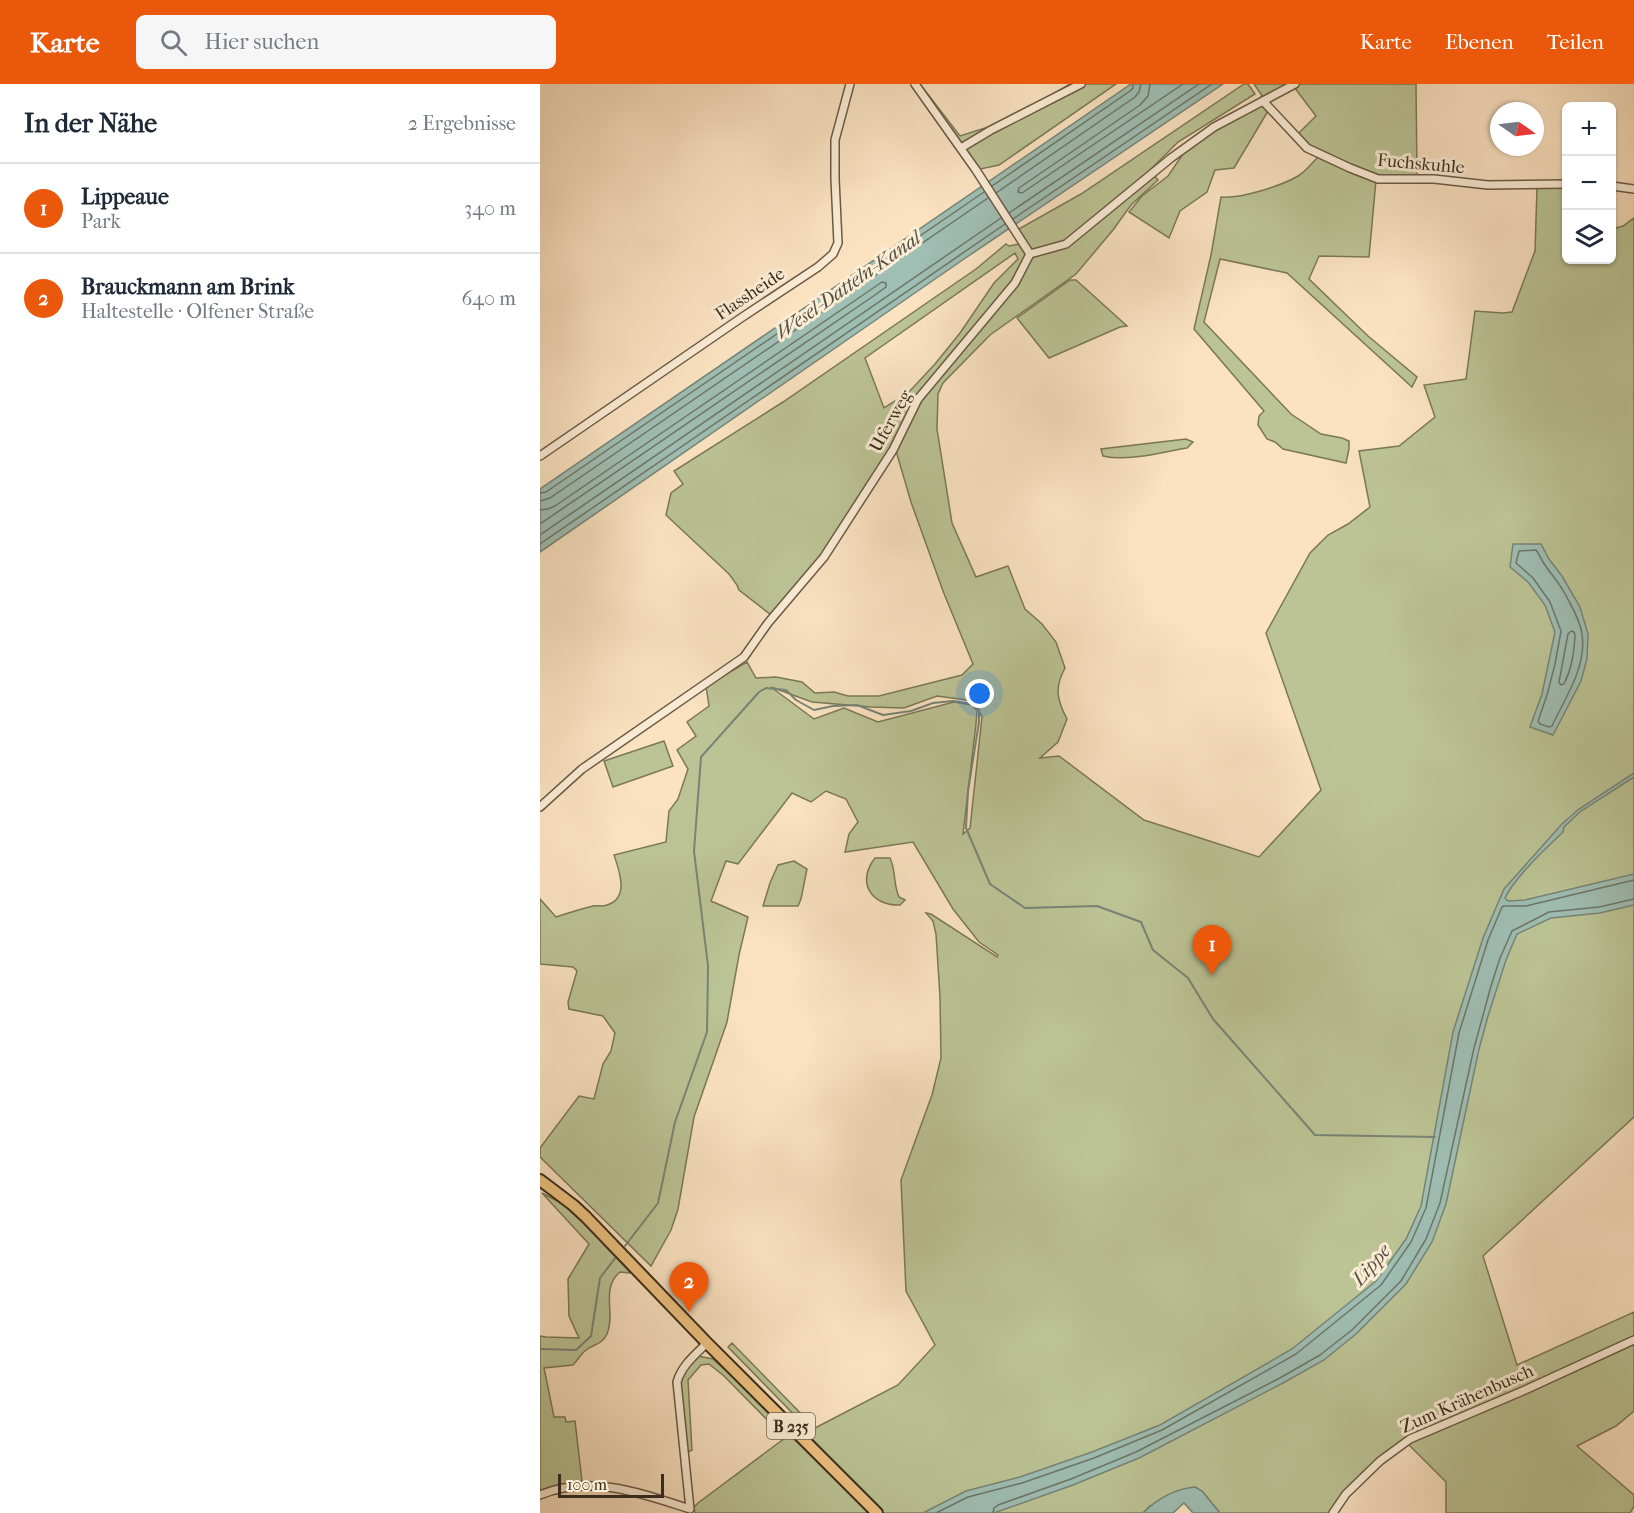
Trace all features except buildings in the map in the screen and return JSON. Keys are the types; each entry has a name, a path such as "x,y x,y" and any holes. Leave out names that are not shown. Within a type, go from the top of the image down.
{"main road":[{"name":"B 235","path":"540,1180 586,1217 875,1511"}],"street":[{"name":"Flassheide","path":"540,456 818,267 832,254 838,243 835,140 850,84"},
{"path":"915,84 979,174 1030,254 1066,244 1171,158 1214,127 1295,84"},
{"path":"961,148 1081,84"},
{"name":"Fuchskuhle","path":"1263,101 1307,148 1378,179 1434,179 1488,185 1562,184"},
{"path":"1616,187 1634,189"},
{"name":"Uferweg","path":"540,807 582,769 744,657 768,623 834,543 893,450 918,399 1015,283 1030,254"},
{"name":"Zum Krähenbusch","path":"1333,1513 1346,1494 1380,1461 1410,1439 1634,1340"},
{"path":"540,1495 559,1488 586,1485 618,1488 690,1511 677,1382 686,1364 707,1342"}],"green space":[{"path":"916,84 920,84 960,136 1004,122 1070,84 1116,84 999,165 976,170"},
{"path":"1244,84 1248,84 1255,94 1178,142 1150,170 1158,180 1131,205 1076,274 990,335 943,383 938,394 937,429 952,523 976,577 1008,566 1025,609 1042,624 1056,642 1065,668 1059,682 1058,694 1067,719 1058,742 1040,758 1059,756 1144,820 1259,857 1321,790 1266,633 1310,553 1328,535 1348,524 1370,507 1359,451 1399,446 1435,417 1424,385 1466,379 1475,311 1512,312 1535,251 1537,188 1562,188 1562,264 1616,264 1616,228 1634,218 1634,1117 1483,1256 1517,1365 1634,1312 1634,1411 1616,1426 1577,1446 1634,1495 1634,1506 1630,1513 1446,1513 1446,1482 1405,1441 1336,1501 1331,1513 1220,1513 1202,1491 1150,1506 1143,1513 695,1513 694,1507 698,1503 785,1438 724,1376 709,1364 701,1365 688,1380 692,1450 686,1453 680,1384 687,1368 698,1356 713,1359 791,1435 808,1429 728,1347 732,1343 815,1428 898,1385 935,1345 906,1291 901,1180 932,1095 941,1058 936,934 933,921 926,913 997,957 998,955 979,942 953,909 913,842 845,852 849,834 858,822 846,799 826,791 811,802 792,793 738,864 726,861 711,901 748,917 727,1022 694,1117 678,1209 671,1230 651,1266 540,1157 540,1148 579,1096 594,1099 603,1064 611,1051 615,1033 603,1016 569,1009 568,1002 577,971 573,967 540,964 540,899 556,917 593,906 607,905 614,901 621,890 614,855 666,842 669,811 678,799 688,769 677,750 696,736 687,722 709,706 706,686 747,662 756,678 776,677 802,682 815,693 834,692 848,696 879,696 962,675 973,664 943,591 911,502 894,444 822,557 771,615 739,590 729,574 666,515 671,493 683,484 674,471 783,402 976,269 1006,244 1009,246 1019,244 1026,254 1022,264 1034,257 1017,230 1081,194","holes":["1015,253 1018,259 994,283 960,333 935,364 908,393 884,408 865,358","771,687 812,702 904,708 937,696 974,701 982,717 970,828 963,834 977,711 972,705 954,702 878,722 844,708 814,719"]},
{"path":"1254,84 1289,84 1263,97"},
{"path":"1300,84 1416,84 1417,177 1378,177 1309,146 1297,135 1316,116 1294,87"},
{"path":"1262,105 1268,111 1234,168 1215,170 1207,192 1180,211 1169,238 1129,212 1142,196 1168,176 1185,151 1215,128"},
{"path":"1318,157 1376,180 1369,257 1319,256 1309,279 1368,336 1417,377 1412,387 1287,273 1220,259 1204,322 1291,414 1321,434 1349,441 1346,463 1283,449 1267,439 1258,425 1259,416 1264,411 1194,329 1211,255 1221,197 1249,194 1291,180 1306,170"},
{"path":"1070,280 1076,280 1127,326 1049,358 1017,318"},
{"path":"1186,439 1193,442 1187,448 1134,457 1103,456 1101,449"},
{"path":"664,741 673,766 613,787 604,761"},
{"path":"875,858 890,858 897,892 899,897 905,900 900,905 881,901 870,891 867,876 869,867"},
{"path":"794,861 807,869 798,906 763,906 778,865"},
{"path":"542,1193 567,1206 631,1273 620,1272 611,1286 609,1326 602,1341 588,1348 573,1365 544,1368 554,1417 565,1417 566,1422 575,1421 582,1481 557,1485 540,1491 540,1336 579,1338 569,1316 568,1279 589,1244"}],"water":[{"name":"Wesel-Datteln-Kanal","path":"1131,84 1223,84 964,259 540,552 540,489"},
{"path":"1513,544 1541,544 1580,607 1588,634 1587,659 1581,681 1553,735 1530,727 1542,694 1555,632 1545,605 1528,582 1510,567"},
{"path":"1634,773 1634,777 1581,811 1564,827 1563,832 1523,872 1505,898 1508,901 1525,900 1634,874 1634,905 1600,913 1551,918 1517,934 1506,960 1479,1049 1446,1204 1432,1242 1406,1284 1356,1334 1324,1360 1139,1458 1073,1485 994,1513 923,1513 966,1491 1020,1477 1160,1425 1292,1349 1376,1281 1406,1239 1421,1206 1453,1032 1483,938 1504,889 1561,825 1579,809"},
{"path":"1195,1487 1202,1491 1220,1513 1193,1513 1184,1503 1173,1513 1143,1513 1167,1495"}],"waterway":[{"path":"625,1246 658,1203 675,1122 707,1032 708,966 694,851 701,757 759,692 766,688 786,690 796,700 814,710 857,705 883,715 911,711 933,703 953,701 973,704 979,710 979,722 968,791 966,828 990,884 1025,908 1097,906 1141,922 1153,950 1188,978 1213,1019 1315,1135 1435,1137"},
{"path":"540,1349 576,1350 591,1336 600,1278 616,1257"}],"place":[{"name":"Lippeaue","path":"1212,975"},
{"name":"Brauckmann am Brink","path":"689,1312"}],"water label":[{"name":"Lippe","path":"1371,1265"}]}
